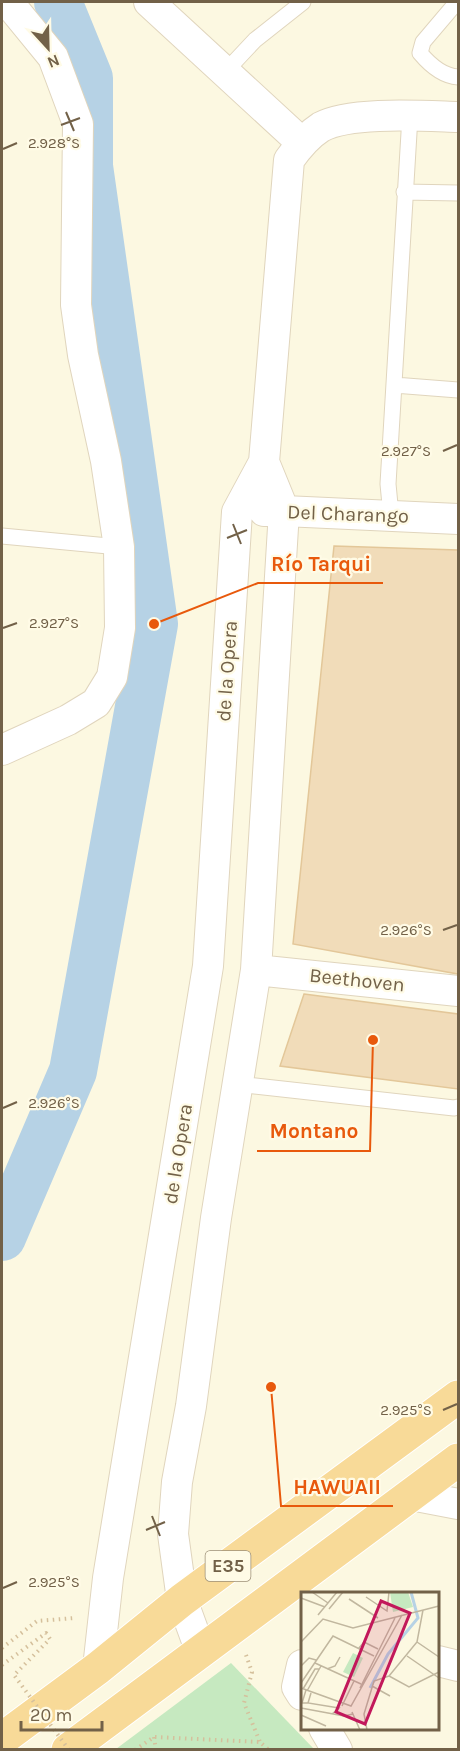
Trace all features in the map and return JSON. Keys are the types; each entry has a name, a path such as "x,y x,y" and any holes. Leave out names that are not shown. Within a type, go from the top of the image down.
{"highway":[{"name":"E35","path":"2,1740 98,1668 182,1600 459,1397"},
{"name":"E35","path":"69,1749 459,1460"}],"street":[{"path":"2,750 68,720 96,703 112,677 120,628 119,547 106,461 83,355 76,305 78,124 53,57 8,2"},
{"path":"149,2 301,142"},
{"path":"201,1652 182,1600 172,1534 177,1482 191,1406 216,1218 256,970 284,511 264,462 289,160 301,142 321,127 339,120 390,116 459,117"},
{"name":"de la Opera","path":"98,1668 108,1578 208,966 237,512 264,462"},
{"name":"Del Charango","path":"237,512 284,511 459,519"},
{"name":"Beethoven","path":"256,970 459,991"},
{"path":"411,1495 459,1504"},
{"path":"439,1661 459,1666"},
{"path":"301,1672 297,1687 301,1692"},
{"path":"325,1730 337,1749"}],"lane":[{"path":"225,72 255,40 303,2"},
{"path":"457,2 423,42 420,53 430,66 450,76 459,77"},
{"path":"391,515 388,484 410,116"},
{"path":"404,192 459,193"},
{"path":"394,385 459,390"},
{"path":"2,536 119,547"},
{"path":"237,1084 459,1107"}],"path":[{"path":"2,1648 37,1621 82,1617"},
{"path":"231,1627 244,1647 252,1672 244,1703 260,1742 269,1749"},
{"path":"2,1665 46,1633 50,1639 14,1675 69,1749"},
{"path":"135,1749 154,1737 260,1742"},
{"path":"154,1737 156,1749"}],"green space":[{"path":"231,1663 314,1749 116,1749"}],"building":[{"path":"334,546 458,550 458,974 293,944"},
{"path":"304,994 458,1014 458,1089 280,1066"}],"waterway":[{"path":"2,1237 73,1071 154,624 89,166 89,78 58,2"}],"place":[{"name":"Río Tarqui","path":"154,624"},
{"name":"Montano","path":"373,1040"},
{"name":"HAWUAII","path":"271,1387"}]}
